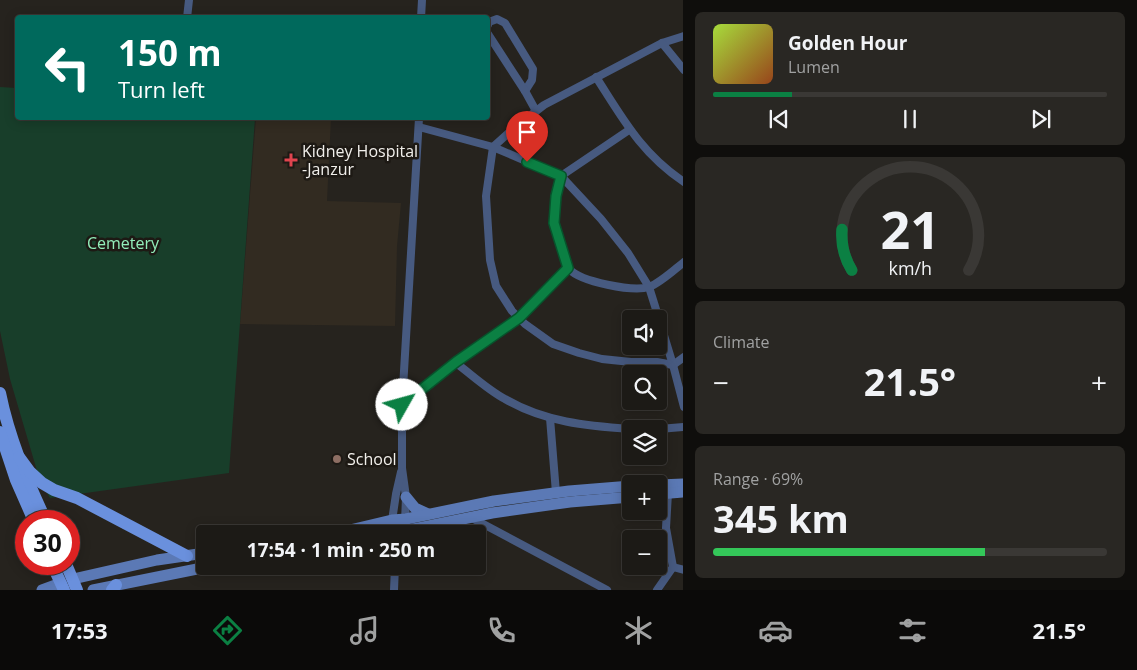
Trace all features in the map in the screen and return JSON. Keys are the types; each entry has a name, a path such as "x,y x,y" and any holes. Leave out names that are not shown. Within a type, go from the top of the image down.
{"main road":[{"path":"0,393 2,411 25,476 41,510"},
{"path":"0,432 16,480 29,510"},
{"path":"19,457 42,484 77,498 195,555"},
{"path":"60,575 69,586"}],"street":[{"path":"187,15 189,0"},
{"path":"422,0 422,15"},
{"path":"490,22 497,19 505,23 533,69 532,80 525,90"},
{"path":"683,36 662,43 536,111 493,148 486,196 490,260 496,286 519,318 553,344 602,359 658,362 673,365 683,357"},
{"path":"490,37 525,90 536,111"},
{"path":"662,43 683,70"},
{"path":"596,77 629,130 649,154 683,182"},
{"path":"406,525 406,497 402,468 402,405 419,120"},
{"path":"419,127 493,148 561,176 628,253 649,287 656,310"},
{"path":"629,130 561,176 556,196 554,223 568,268 580,277 617,287 649,287 671,273 683,262"},
{"path":"402,405 456,362 519,318 568,268"},
{"path":"667,345 683,407"},
{"path":"456,362 504,399 540,416 578,425 622,428"},
{"path":"550,418 556,493"},
{"path":"667,428 683,427"},
{"path":"391,525 402,468"},
{"path":"667,484 683,484"},
{"path":"371,525 494,501 622,487"},
{"path":"667,493 683,492"},
{"path":"406,497 415,508 428,514"},
{"path":"435,525 470,517 570,502 622,498"},
{"path":"470,517 607,590"},
{"path":"657,590 673,567 665,520"},
{"path":"42,590 69,586 157,560 195,555 196,569 93,590"},
{"path":"673,567 683,570"},
{"path":"394,590 395,575"}],"shaded area":[{"path":"256,120 331,120 327,201 401,203 397,246 395,326 240,324"}],"green space":[{"name":"Cemetery","path":"0,87 15,88 15,120 255,120 229,473 50,498 40,481 10,379 0,331"}],"place":[{"name":"Kidney Hospital -Janzur","path":"291,160"},
{"name":"School","path":"337,459"}],"route":[{"path":"402,405 456,362 519,318 568,268 554,223 556,196 561,176 527,162"}]}
